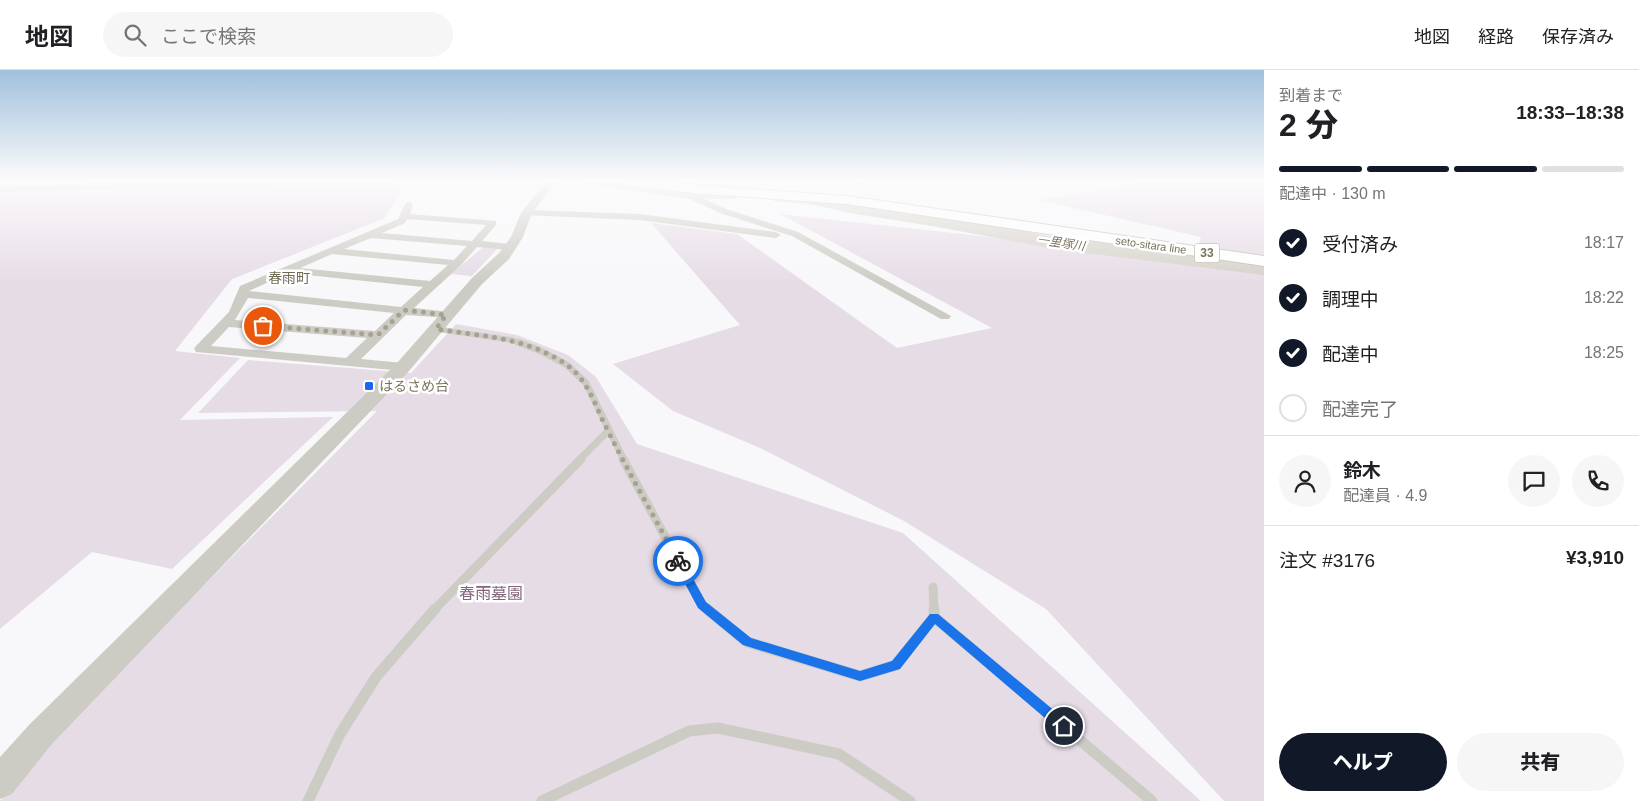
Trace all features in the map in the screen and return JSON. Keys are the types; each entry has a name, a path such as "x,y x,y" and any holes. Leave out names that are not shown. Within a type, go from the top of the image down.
{"main road":[{"name":"seto-sitara line","path":"943,214 1264,261"}],"street":[{"path":"0,782 40,736 403,367 477,281 504,256 511,247 526,214"},
{"path":"558,214 640,217 762,234 795,234"},
{"path":"734,214 795,234 945,316"},
{"path":"351,361 457,263 493,223 404,216 402,221 244,288 244,294 238,307 201,349 403,367"},
{"path":"369,235 511,247"},
{"path":"328,251 457,263"},
{"path":"284,270 433,285"},
{"path":"244,294 404,310 441,322"},
{"path":"225,322 378,335"}],"lane":[{"path":"441,322 512,340 541,351 567,365 586,384 608,431 702,605 747,642 860,676 896,665 934,617 933,587"},
{"path":"308,801 340,734 376,677 420,624 608,431"},
{"path":"934,617 1152,801"},
{"path":"542,801 689,731 718,728 840,754 909,800"}],"green space":[{"path":"0,214 387,214 385,218 232,279 175,351 240,358 180,420 333,417 172,569 92,552 0,629"},
{"path":"780,214 972,235 1192,264 1201,237 1101,214 1264,214 1264,801 1224,801 1046,609 904,521 760,448 673,411 613,364 740,325 651,223 737,234 897,348 992,328"},
{"path":"483,247 498,248 472,276 451,274"},
{"name":"春雨墓園","path":"456,324 517,335 568,355 596,377 637,444 903,533 1201,801 0,801 87,703 377,411 198,413 248,360 411,373"}],"waterway":[{"name":"一里塚川","path":"891,214 1054,243 1264,268"}],"way so far":[{"path":"263,326 378,335 404,310 446,315 436,329 512,340 541,351 567,365 586,384 608,431 678,561"}],"place":[{"name":"はるさめ台","path":"369,386"}],"district":[{"name":"春雨町","path":"289,278"}],"route":[{"path":"678,561 702,605 747,642 860,676 896,665 934,617 1064,726"}]}
